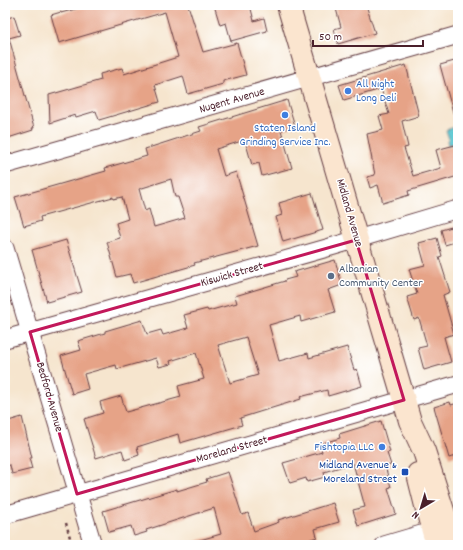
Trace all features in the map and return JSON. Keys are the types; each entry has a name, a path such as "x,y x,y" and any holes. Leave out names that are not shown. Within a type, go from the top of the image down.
{"main road":[{"name":"Midland Avenue","path":"288,5 410,421 424,451 446,534"}],"street":[{"name":"Nugent Avenue","path":"5,165 458,35"},
{"name":"Kiswick Street","path":"5,339 356,240 458,209"},
{"name":"Bedford Avenue","path":"5,248 93,545"},
{"name":"Moreland Street","path":"5,516 458,384"},
{"path":"384,545 446,534"}],"path":[{"path":"66,523 72,545"}],"highlighted area":[{"path":"356,240 404,400 77,494 30,332"}],"water":[{"path":"455,127 458,142 448,145 447,140 449,139 446,130"}],"building":[{"path":"90,5 188,5 203,52 237,43 246,75 223,81 223,84 188,94 183,76 155,85 160,102 99,120 96,111 76,117 75,115 50,123 49,95 101,80 100,74 122,68 124,74 178,57 165,12 59,43 51,15"},
{"path":"214,5 250,5 254,21 264,18 267,31 231,41 226,23 220,25"},
{"path":"335,5 366,5 375,33 338,44 334,29 341,27"},
{"path":"14,16 20,35 9,38 34,128 32,128 33,130 5,139 5,19"},
{"path":"458,60 458,115 454,116 440,65"},
{"path":"406,65 419,116 402,121 408,147 404,148 413,176 441,168 436,150 455,145 458,156 458,176 408,191 409,195 383,203 378,185 370,188 367,177 375,175 367,134 383,130 379,116 389,114 381,89 344,100 339,85"},
{"path":"287,100 295,126 281,130 292,168 262,176 259,163 252,165 245,140 216,149 224,176 236,172 258,246 194,263 195,265 133,283 130,274 117,277 107,242 120,238 116,223 128,219 122,197 113,199 113,197 40,217 41,221 24,226 15,197 106,171 105,168 147,156 145,149 201,131 199,127","holes":["171,179 175,197 178,197 185,218 154,227 149,209 145,211 139,189"]},
{"path":"312,193 323,230 283,242 276,217 282,215 279,203"},
{"path":"455,226 458,241 445,245 441,230"},
{"path":"437,238 442,256 439,257 450,292 443,295 454,334 444,337 451,362 424,370 418,348 427,346 419,318 414,320 407,297 417,294 409,269 425,265 419,243"},
{"path":"66,240 82,292 47,302 32,250"},
{"path":"335,260 342,285 328,290 335,312 301,322 300,316 269,325 279,361 308,353 309,358 347,347 354,370 357,369 362,386 328,396 327,390 300,397 301,399 240,418 242,425 180,443 178,434 137,447 139,455 125,460 122,450 96,458 84,419 103,413 100,402 121,396 126,412 181,397 178,386 204,379 196,353 170,361 171,364 159,367 156,358 117,369 116,365 84,374 88,389 72,394 61,356 81,350 78,341 142,320 147,334 161,330 163,335 188,328 184,315 207,309 208,311 237,303 235,296 296,277 294,272","holes":["246,337 258,375 230,383 218,345"]},
{"path":"450,402 451,405 458,403 458,455 449,458 434,407"},
{"path":"22,417 32,458 29,458 32,469 12,474 10,465 5,466 5,422"},
{"path":"381,421 390,452 387,453 391,465 385,466 391,487 388,488 396,514 358,526 353,510 365,507 353,463 324,472 325,477 307,482 306,478 290,483 283,463 322,452 320,444 340,438 339,434"},
{"path":"228,472 242,515 248,513 254,531 279,522 278,520 333,503 339,522 315,529 317,537 293,545 194,545 193,542 221,534 214,508 146,530 147,532 134,536 131,526 109,532 103,511 177,489 177,491 207,482 206,479"}],"place":[{"name":"All Night Long Deli","path":"348,91"},
{"name":"Staten Island Grinding Service Inc.","path":"285,115"},
{"name":"Albanian Community Center","path":"331,276"},
{"name":"Fishtopia LLC","path":"382,447"},
{"name":"Midland Avenue & Moreland Street","path":"405,472"}]}
